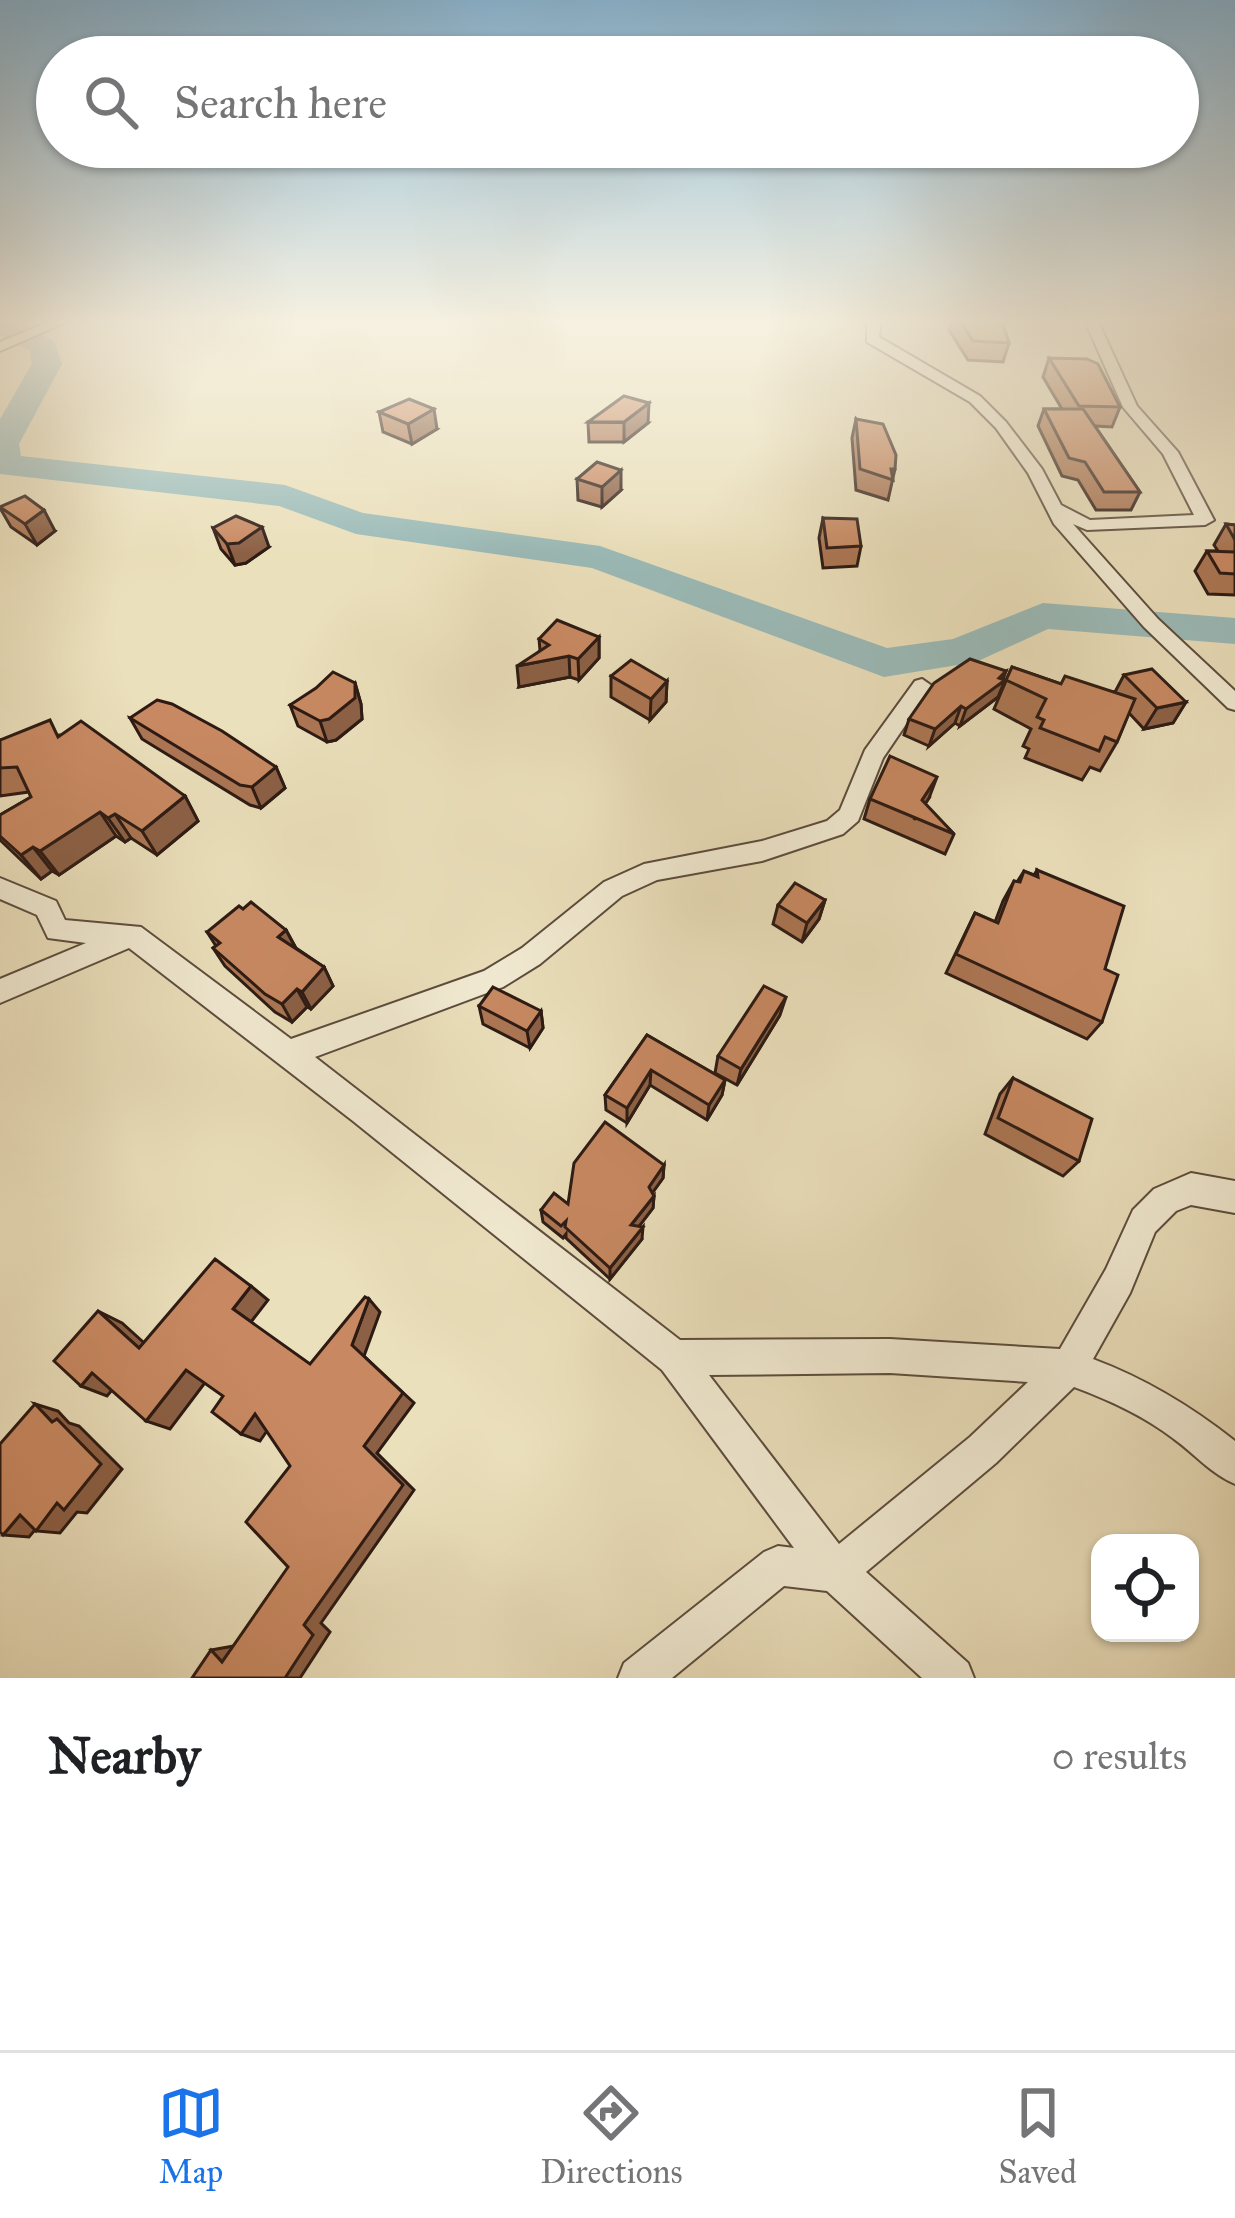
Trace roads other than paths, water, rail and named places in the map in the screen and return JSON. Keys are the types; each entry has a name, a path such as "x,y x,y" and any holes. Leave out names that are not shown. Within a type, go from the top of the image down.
{"street":[{"path":"972,397 1001,424 1036,472 1060,520 1151,623 1235,703"},
{"path":"1045,497 1087,525 1205,520 1170,452 1126,397"},
{"path":"290,1053 493,979 531,956 613,889 653,871 762,851 835,828 850,815 873,757 922,686"},
{"path":"0,888 47,908 57,930 132,935 290,1053 674,1358 836,1572 953,1678"},
{"path":"0,991 132,935"},
{"path":"638,1678 700,1634 778,1566 836,1572 982,1450 1069,1367 1154,1210 1191,1189 1235,1197"},
{"path":"674,1358 890,1356 1069,1367 1126,1389 1186,1425 1235,1465"}],"waterway":[{"path":"28,397 2,444 5,465 285,496 356,523 600,558 884,663 961,652 1043,616 1235,631"}]}
